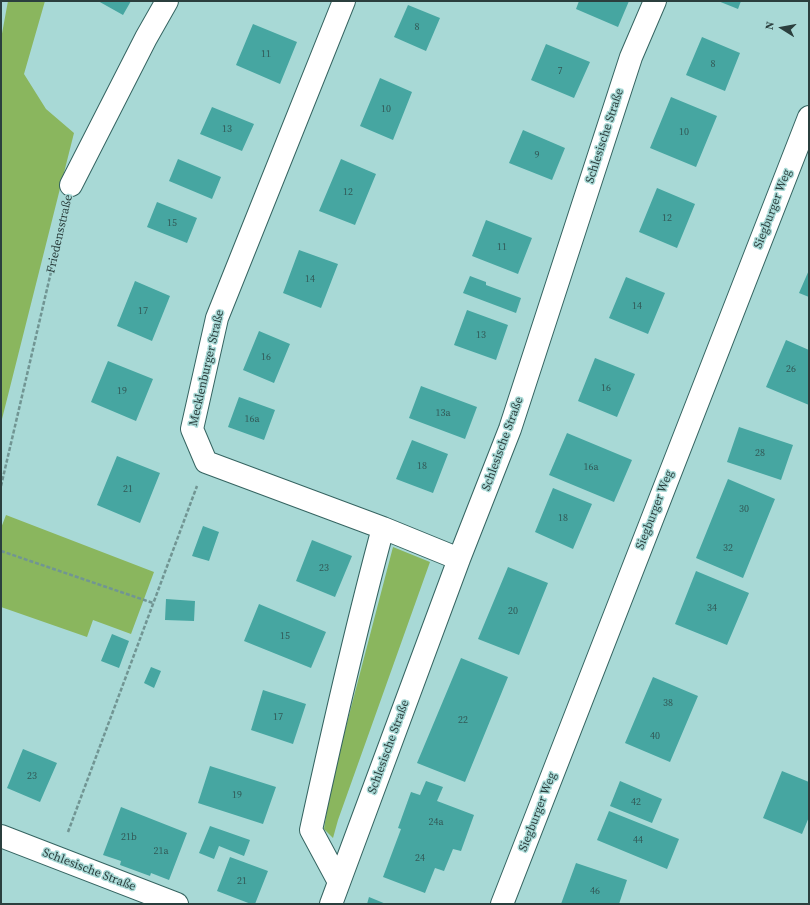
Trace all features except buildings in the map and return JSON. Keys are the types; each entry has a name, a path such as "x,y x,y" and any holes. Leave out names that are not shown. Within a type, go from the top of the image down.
{"street":[{"name":"Friedensstraße","path":"71,185 146,38 167,1"},
{"name":"Mecklenburger Straße","path":"206,462 192,429 217,318 344,1"},
{"name":"Schlesische Straße","path":"330,904 459,559 510,429 631,58 655,1"},
{"name":"Siegburger Weg","path":"502,904 809,117"},
{"path":"206,462 383,528 459,559"},
{"path":"339,882 311,830 334,727 383,528"},
{"name":"Schlesische Straße","path":"1,836 177,904"}],"path":[{"name":"Friedensstraße","path":"1,486 71,185"},
{"path":"58,859 206,462"},
{"path":"1,551 153,603"}],"green space":[{"path":"8,1 45,1 24,74 46,109 74,133 1,423 1,39"},
{"path":"6,515 154,572 131,634 93,620 87,637 1,607 1,528"},
{"path":"393,547 430,562 338,820 333,838 324,829 331,784"}]}
